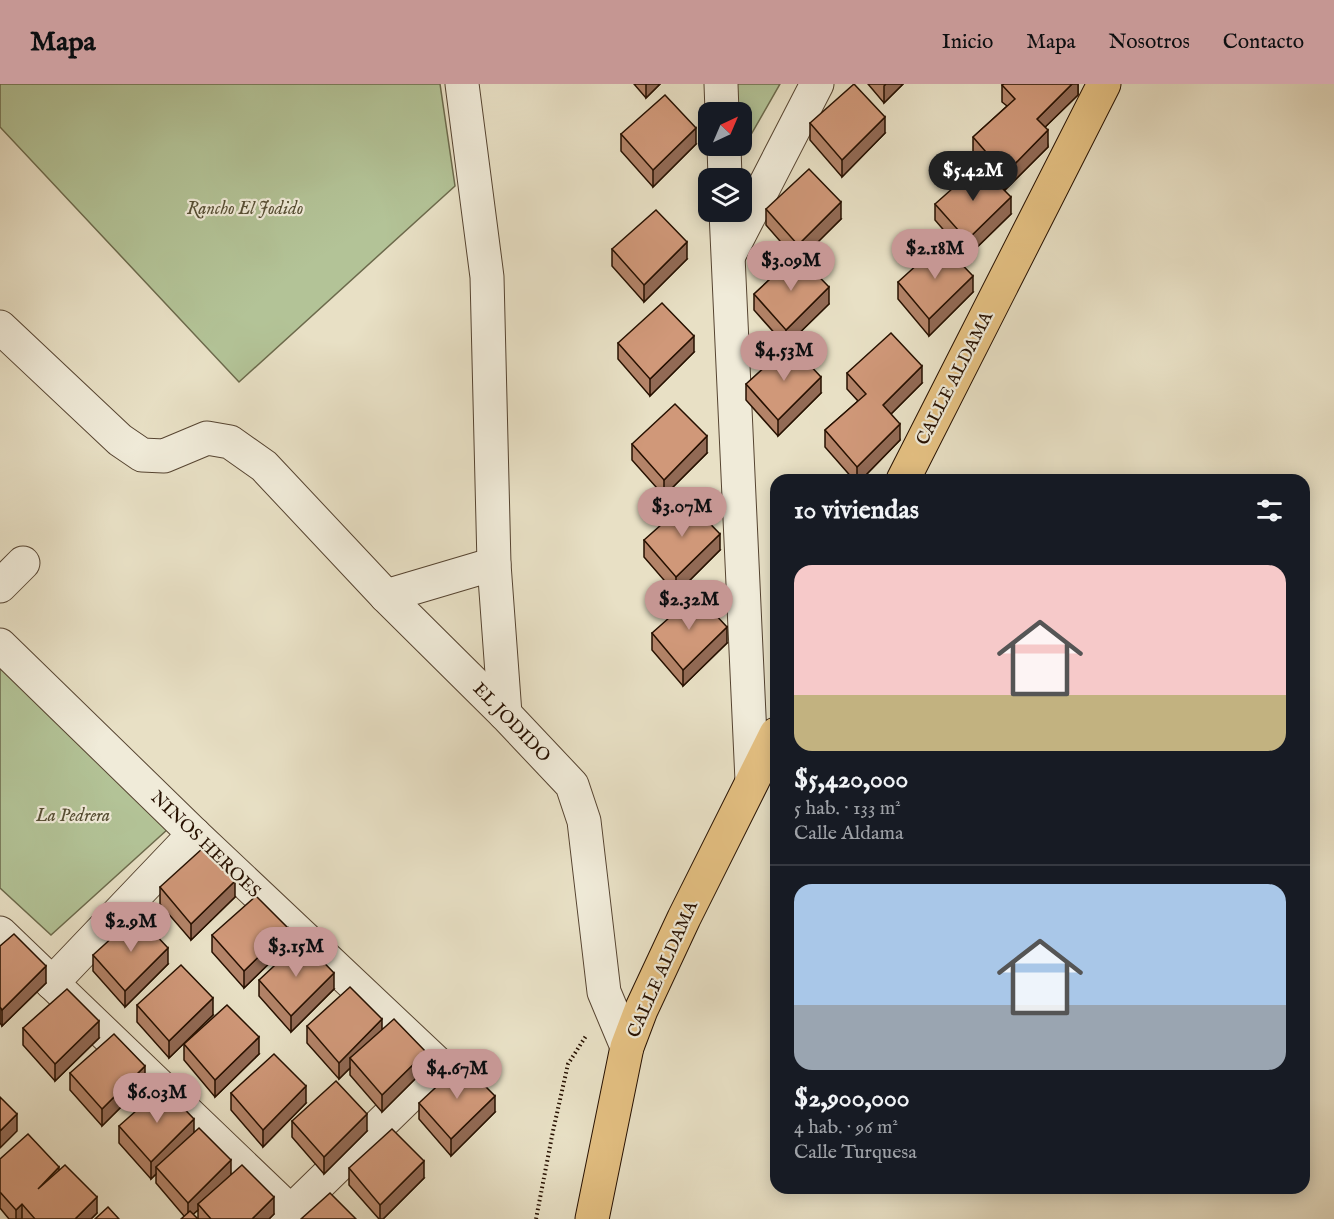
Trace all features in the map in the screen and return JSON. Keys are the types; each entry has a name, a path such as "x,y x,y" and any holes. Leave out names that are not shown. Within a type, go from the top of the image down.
{"main road":[{"name":"CALLE ALDAMA","path":"906,474 1104,84"},
{"name":"CALLE ALDAMA","path":"592,1219 627,1047 650,990 770,746"}],"street":[{"path":"462,84 487,277 494,564 505,714"},
{"path":"721,84 722,102"},
{"path":"728,256 817,84"},
{"path":"726,222 752,781"},
{"name":"EL JODIDO","path":"0,327 120,440 142,455 164,456 207,438 230,442 264,465 386,596 505,714 572,785 584,821 604,992 627,1047"},
{"path":"0,586 23,563"},
{"path":"386,596 494,564"},
{"name":"NINOS HEROES","path":"0,645 194,834 440,1066 287,1215"},
{"path":"52,983 194,834"},
{"path":"0,933 287,1215"}],"path":[{"path":"536,1219 568,1064 586,1035 604,992"}],"green space":[{"name":"Rancho El Jodido","path":"0,84 440,84 455,186 239,382 0,127"},
{"path":"730,84 780,84 752,133 752,102 731,102"},
{"path":"732,156 739,156 733,166"},
{"name":"La Pedrera","path":"0,635 179,819 51,935 0,888"}],"building":[{"path":"854,84 885,117 842,160 810,123"},
{"path":"1072,84 1037,119 1048,130 1005,174 973,137 1015,99 1002,85"},
{"path":"665,95 696,128 653,170 621,134"},
{"path":"979,165 1011,197 967,240 935,204"},
{"path":"809,169 841,202 798,245 766,209"},
{"path":"656,210 687,242 644,285 612,249"},
{"path":"941,243 973,276 929,319 898,282"},
{"path":"797,254 829,287 786,330 754,294"},
{"path":"662,303 694,336 650,379 618,343"},
{"path":"891,333 922,366 883,405 900,424 857,467 825,430 866,394 847,373"},
{"path":"790,344 821,377 778,420 746,384"},
{"path":"675,404 707,436 664,480 632,444"},
{"path":"688,501 720,534 676,577 644,540"},
{"path":"696,594 727,627 683,670 652,633"},
{"path":"203,848 235,881 191,924 160,887"},
{"path":"256,896 288,928 244,971 212,935"},
{"path":"137,915 168,948 125,991 93,955"},
{"path":"14,934 46,966 2,1010 0,1007 0,946"},
{"path":"302,940 334,973 291,1016 259,980"},
{"path":"181,965 213,998 169,1041 137,1005"},
{"path":"350,987 382,1019 339,1063 307,1026"},
{"path":"67,989 99,1021 55,1064 23,1028"},
{"path":"227,1005 259,1037 215,1080 184,1044"},
{"path":"394,1019 426,1052 382,1095 350,1058"},
{"path":"114,1034 145,1066 102,1109 70,1073"},
{"path":"274,1054 306,1086 263,1130 231,1093"},
{"path":"462,1063 495,1096 451,1139 419,1103"},
{"path":"336,1081 367,1114 324,1157 292,1121"},
{"path":"163,1087 194,1119 151,1162 119,1126"},
{"path":"0,1097 17,1114 0,1131"},
{"path":"199,1128 231,1160 188,1203 156,1167"},
{"path":"392,1129 424,1161 380,1205 349,1168"},
{"path":"28,1134 59,1167 38,1189 65,1165 97,1197 75,1219 35,1219 22,1204 16,1210 0,1192 0,1159"},
{"path":"242,1165 274,1197 252,1219 211,1219 198,1204"},
{"path":"330,1193 356,1219 301,1219"},
{"path":"108,1207 119,1219 95,1219"},
{"path":"190,1211 198,1219 181,1219"}]}
